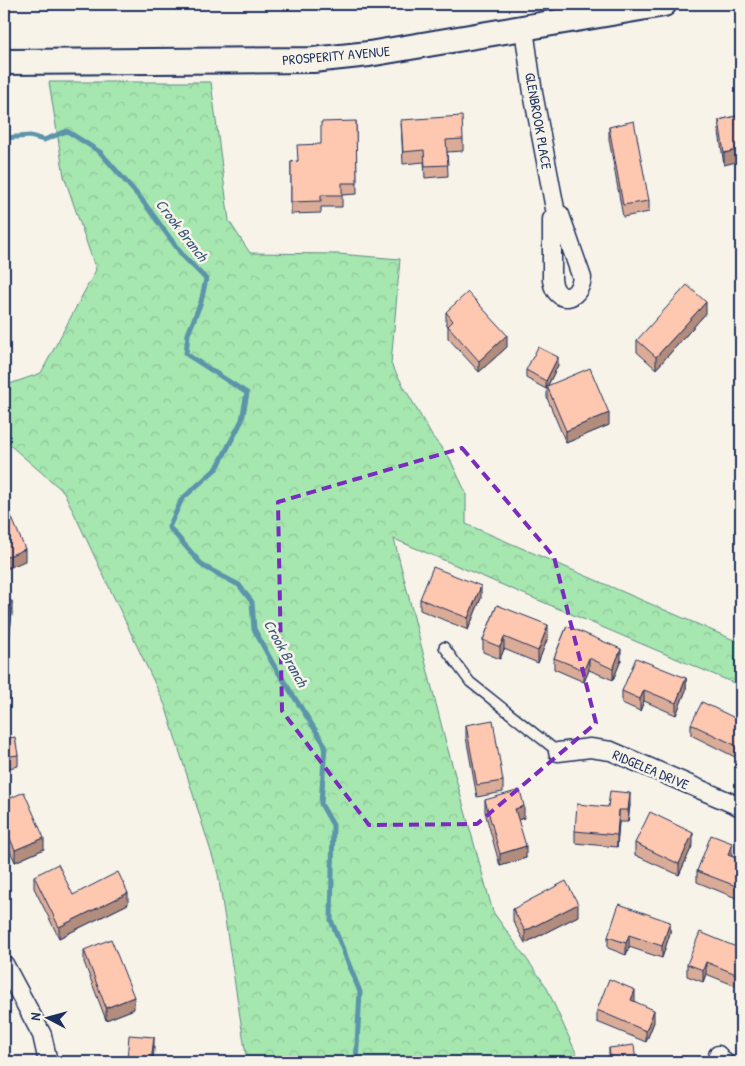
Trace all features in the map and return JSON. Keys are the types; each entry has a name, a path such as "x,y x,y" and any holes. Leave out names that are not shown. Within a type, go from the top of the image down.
{"main road":[{"name":"PROSPERITY AVENUE","path":"4,62 313,60 369,54 664,4"}],"street":[{"name":"GLENBROOK PLACE","path":"524,28 533,93 556,214"},
{"name":"RIDGELEA DRIVE","path":"558,752 590,748 612,751 741,807"},
{"path":"4,964 42,1035 48,1062"}],"lane":[{"path":"444,647 470,682 558,752"}],"highlighted area":[{"path":"462,448 554,557 596,723 477,824 369,825 282,711 278,502"}],"green space":[{"path":"49,82 211,82 229,221 250,253 338,254 400,259 391,364 432,436 449,457 466,493 466,524 741,643 741,686 394,539 445,739 493,912 546,986 580,1062 247,1062 218,874 165,705 64,492 4,440 4,386 41,373 96,270 64,176"}],"building":[{"path":"741,115 741,149 724,153 719,120"},
{"path":"462,116 463,139 446,140 448,165 425,166 424,150 403,152 401,120"},
{"path":"356,121 357,183 342,183 342,195 321,195 321,201 291,202 291,162 298,161 297,145 321,144 321,122"},
{"path":"634,121 649,201 623,205 609,127"},
{"path":"687,285 706,302 656,357 637,340"},
{"path":"468,292 507,335 479,361 448,326 453,321 446,312"},
{"path":"538,347 558,357 546,381 526,370"},
{"path":"590,368 609,413 566,431 547,386"},
{"path":"4,499 25,549 4,558"},
{"path":"433,567 481,586 468,618 420,599"},
{"path":"4,600 12,601 6,656 4,655"},
{"path":"497,605 548,625 538,651 504,637 500,647 483,640"},
{"path":"567,626 621,649 613,669 589,658 584,670 554,658"},
{"path":"636,658 686,678 676,703 644,690 640,699 622,691"},
{"path":"702,702 741,721 741,748 691,724"},
{"path":"493,720 503,781 477,785 466,725"},
{"path":"15,737 18,755 4,757 4,739"},
{"path":"520,790 524,806 515,809 526,846 500,854 485,800"},
{"path":"610,791 630,793 628,810 619,810 617,835 575,831 577,804 608,807"},
{"path":"24,792 44,838 15,850 4,825 4,801"},
{"path":"650,812 693,833 679,864 635,843"},
{"path":"711,835 732,843 728,855 741,860 741,888 697,871"},
{"path":"58,864 73,895 118,872 128,893 59,927 34,876"},
{"path":"566,881 578,904 525,931 513,909"},
{"path":"619,904 670,922 662,946 629,935 626,943 608,937"},
{"path":"700,932 741,949 741,976 706,962 703,970 687,964"},
{"path":"111,939 134,997 106,1008 84,950"},
{"path":"609,979 635,990 631,1000 654,1010 646,1031 597,1010"},
{"path":"129,1035 154,1037 151,1062 112,1062 113,1058 127,1060"},
{"path":"634,1045 636,1062 611,1062 609,1048"}],"waterway":[{"name":"Crook Branch","path":"4,138 30,136 44,140 67,131 100,152 142,200 183,256 206,279 201,302 188,334 186,354 247,393 242,420 217,468 182,499 169,527 203,566 239,585 252,602 254,629 273,664 325,745 321,804 333,825 331,920 360,992 356,1062"}]}
